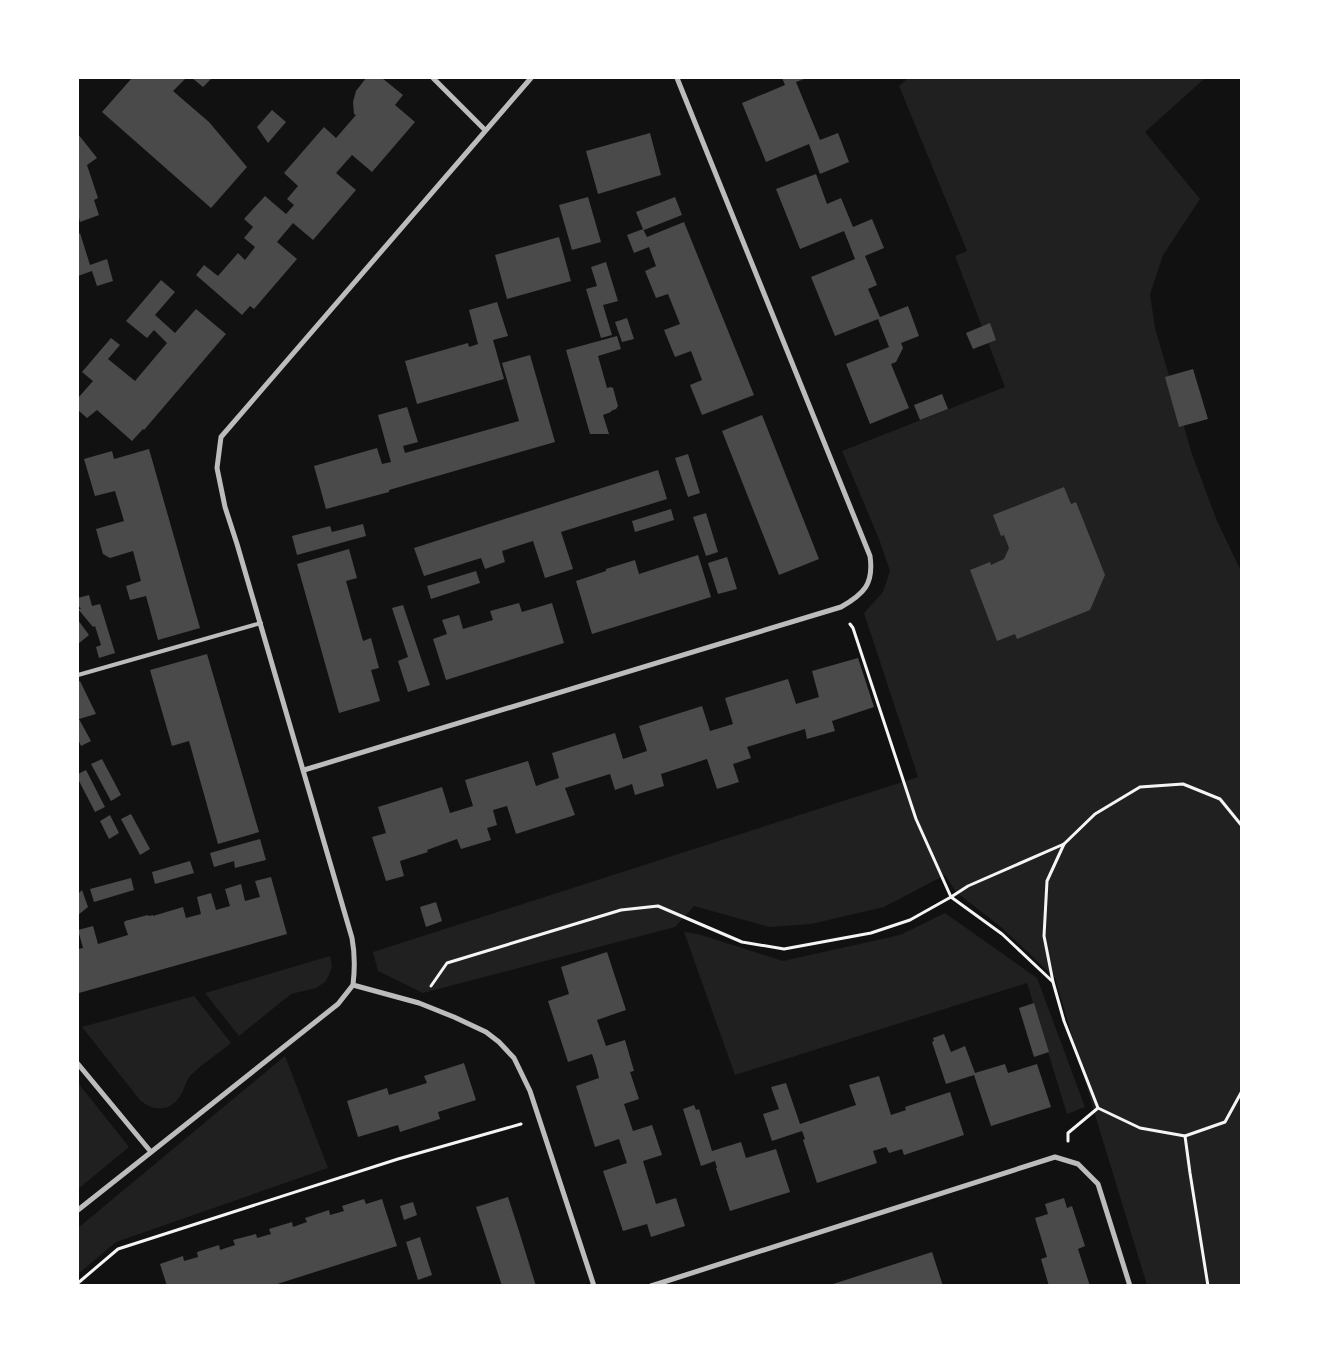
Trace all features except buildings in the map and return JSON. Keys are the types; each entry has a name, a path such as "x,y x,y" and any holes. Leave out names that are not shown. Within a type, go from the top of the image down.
{"street":[{"path":"433,78 485,130"},
{"path":"78,1210 338,1004 353,985 355,952 352,938 225,507 217,468 221,437 531,78"},
{"path":"304,770 841,607 855,600 865,589 872,565 870,556 677,78"},
{"path":"353,985 419,1003 454,1017 486,1032 499,1042 514,1058 530,1091 594,1286"},
{"path":"78,1064 151,1152"},
{"path":"651,1286 1055,1157 1078,1164 1098,1184 1130,1286"}],"lane":[{"path":"78,675 260,623"}],"path":[{"path":"841,607 853,628 916,819 951,897 1002,934 1053,982"},
{"path":"419,1003 447,963 621,910 658,906 742,942 784,949 871,933 910,920 968,886 1064,844 1095,814 1140,787 1183,784 1220,799 1242,826"},
{"path":"1064,844 1048,881 1044,936 1053,982 1064,1021 1098,1108 1140,1128 1185,1136 1225,1122 1242,1091"},
{"path":"1067,1160 1068,1133 1098,1108"},
{"path":"78,1283 118,1249 398,1159 539,1119"},
{"path":"1185,1136 1208,1286"}],"shaded area":[{"path":"908,78 1205,78 1145,132 1200,199 1163,255 1150,294 1155,328 1192,454 1217,521 1241,571 1241,1285 1147,1285 1055,978 1001,927 956,892 945,875 884,907 811,924 769,927 694,906 675,927 423,993 378,971 373,952 918,777 864,613 883,592 890,571 879,539 842,451 1005,387 955,256 967,251 899,86"},
{"path":"945,913 1037,978 1085,1107 1067,1114 1027,983 735,1075 684,932 698,934 783,961 900,935"},
{"path":"330,956 332,966 325,982 316,988 291,994 239,1036 205,993"},
{"path":"194,996 231,1043 191,1075 182,1093 173,1104 163,1108 151,1107 140,1100 82,1027"},
{"path":"285,1056 328,1168 116,1242 78,1274 78,1228"},
{"path":"78,1083 129,1147 78,1189"}]}
